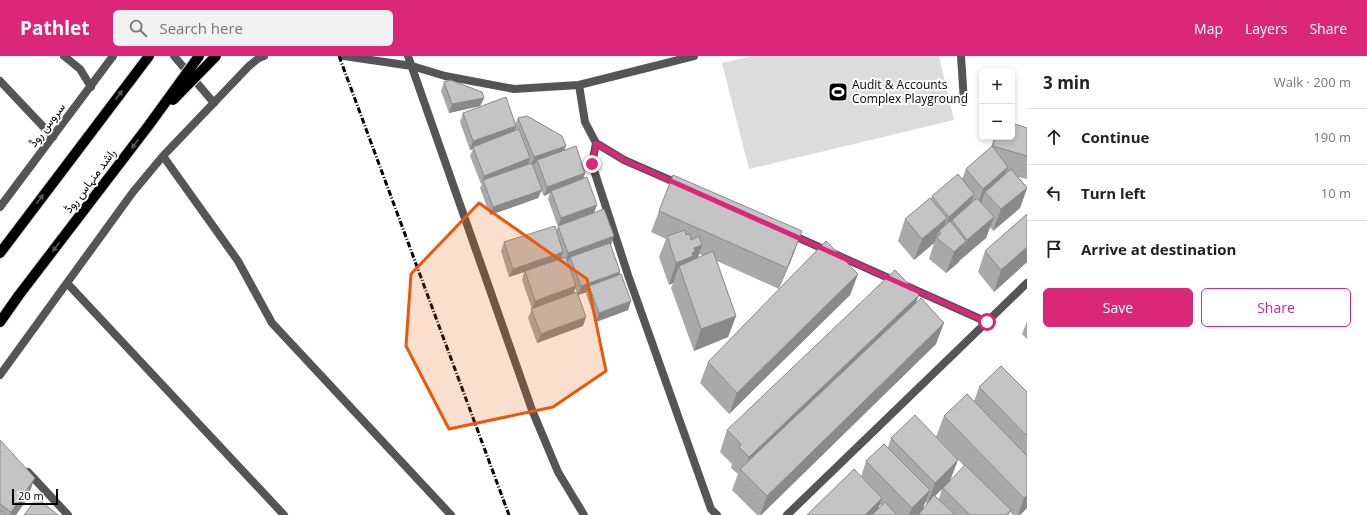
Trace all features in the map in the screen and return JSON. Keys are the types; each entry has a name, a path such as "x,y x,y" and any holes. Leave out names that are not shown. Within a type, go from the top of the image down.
{"main road":[{"path":"137,71 144,56"},
{"path":"0,252 149,56"},
{"name":"راشد منہاس روڈ","path":"0,322 149,125 199,56"},
{"path":"149,125 216,56"}],"street":[{"path":"64,56 80,70 91,87"},
{"name":"سروس روڈ","path":"0,207 113,56"},
{"path":"174,56 214,103"},
{"path":"0,375 133,192 163,156 249,66 264,56"},
{"path":"344,56 412,66 445,76 514,89 579,85 694,56"},
{"path":"408,56 532,410 558,472 584,515"},
{"path":"961,56 964,102"},
{"path":"0,81 53,137"},
{"path":"579,85 585,122 596,143 624,160 689,189"},
{"path":"596,143 592,164 625,267 706,496 711,509 716,515"},
{"path":"163,156 238,261 272,323 451,515"},
{"path":"784,231 987,322"},
{"path":"786,515 1027,283"},
{"path":"67,284 284,515"},
{"path":"21,465 68,515"}],"highlighted area":[{"path":"479,203 587,279 606,371 553,407 449,429 406,346 411,274"}],"shaded area":[{"name":"Audit & Accounts Complex Playground","path":"753,56 939,56 954,120 749,169 722,63"}],"building":[{"path":"450,80 482,92 484,98 452,104 444,82"},
{"path":"506,97 516,126 473,141 463,113"},
{"path":"527,116 562,136 566,146 534,157 518,118"},
{"path":"1015,124 1027,128 1027,156 993,146 994,140 1015,140"},
{"path":"519,129 530,158 484,176 473,147"},
{"path":"576,146 585,173 547,187 537,160"},
{"path":"992,146 1008,167 983,189 966,169"},
{"path":"532,163 542,190 493,207 483,180"},
{"path":"1011,169 1027,188 1001,209 985,192"},
{"path":"958,174 974,194 949,217 932,196"},
{"path":"673,175 802,231 787,268 659,211"},
{"path":"587,177 597,205 561,218 551,191"},
{"path":"930,198 947,218 922,239 905,219"},
{"path":"977,198 994,217 967,240 952,220"},
{"path":"604,209 614,236 568,253 558,226"},
{"path":"1027,214 1027,247 1001,270 985,251"},
{"path":"950,221 966,241 954,252 937,238 941,233 939,231"},
{"path":"555,226 563,252 513,269 504,242"},
{"path":"685,230 686,235 690,234 691,240 699,236 702,245 694,248 695,252 692,253 693,256 676,263 667,236"},
{"path":"826,241 858,274 737,393 708,362"},
{"path":"610,243 620,272 581,286 570,257"},
{"path":"713,251 736,316 701,329 679,266"},
{"path":"566,257 576,286 535,301 525,271"},
{"path":"895,270 919,295 749,457 739,447 741,444 727,430"},
{"path":"621,274 631,301 599,313 589,286"},
{"path":"577,292 586,317 541,334 531,309"},
{"path":"921,298 944,323 767,496 740,469"},
{"path":"1001,366 1027,392 1027,436 979,387"},
{"path":"967,394 1027,456 1027,495 1024,498 944,416"},
{"path":"915,415 958,460 935,483 891,438"},
{"path":"0,440 35,478 11,512 0,504"},
{"path":"884,444 930,490 912,508 866,461"},
{"path":"965,465 1011,510 1006,515 970,515 943,488"},
{"path":"854,469 882,498 865,515 807,515"},
{"path":"934,495 955,515 920,515 919,514"},
{"path":"37,498 58,515 24,515"},
{"path":"885,502 897,515 872,515"},
{"path":"0,510 6,515 0,515"}],"railway":[{"path":"339,56 509,515"}],"place":[{"name":"Audit & Accounts Complex Playground","path":"838,92"}],"route":[{"path":"592,164 596,143 624,160 987,322"}]}
